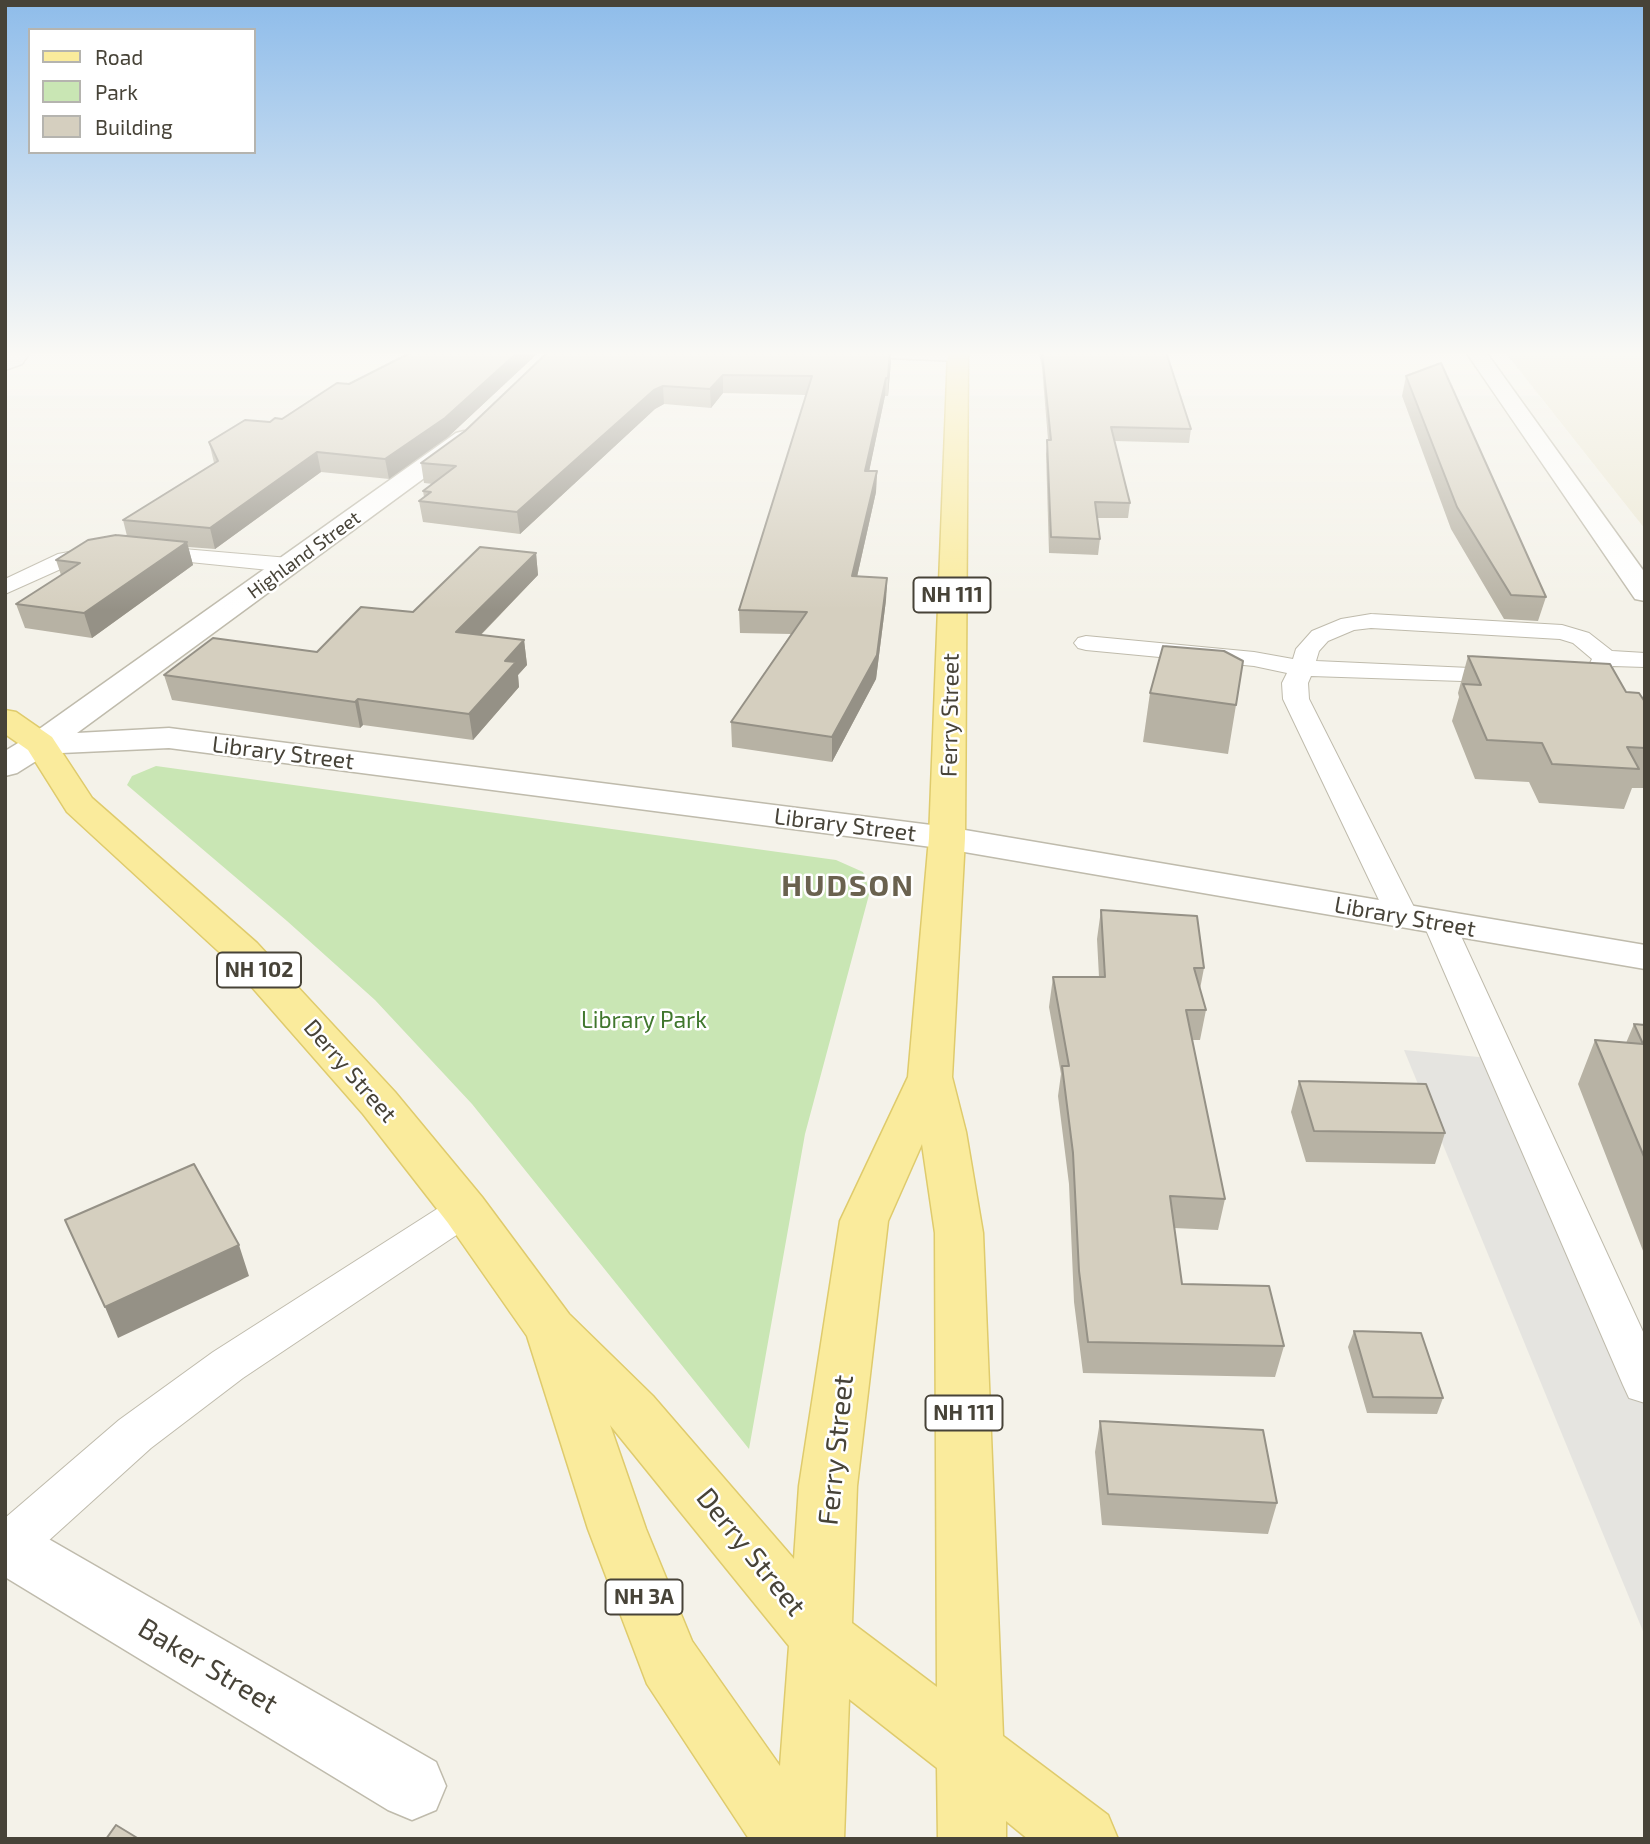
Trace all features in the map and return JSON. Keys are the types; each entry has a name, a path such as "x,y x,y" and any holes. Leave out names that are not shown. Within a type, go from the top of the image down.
{"main road":[{"name":"Ferry Street","path":"956,438 947,838 930,1076 943,1132 960,1233 972,1839"},
{"name":"Derry Street","path":"5,719 40,744 79,805 243,952 379,1103 465,1210 551,1329 634,1413 821,1639 1084,1839"},
{"name":"Ferry Street","path":"810,1839 828,1486 864,1221 930,1076"},
{"name":"Derry Street","path":"551,1329 617,1529 669,1661 790,1839"}],"street":[{"name":"Highland Street","path":"5,766 40,744 464,438"},
{"path":"1536,438 1645,593"},
{"name":"Library Street","path":"40,744 169,738 947,838 1645,957"},
{"name":"Baker Street","path":"7,1546 412,1786"}],"lane":[{"path":"5,587 66,559 122,550 289,565"},
{"path":"1403,917 1296,699 1295,683 1308,649 1320,636 1349,624 1371,621 1562,632 1581,638 1594,646 1605,658 1645,660"},
{"path":"1086,643 1254,659 1302,667 1558,679 1583,678 1597,672 1605,658"},
{"path":"1439,923 1645,1385"},
{"path":"7,1546 135,1434 228,1365 465,1210"}],"shaded area":[{"path":"1573,438 1645,438 1645,529"},
{"path":"1404,1050 1500,1059 1645,1385 1645,1636"}],"green space":[{"name":"Library Park","path":"156,766 836,860 863,872 870,891 805,1134 749,1449 472,1104 375,1000 127,785 132,776"}],"building":[{"path":"215,438 416,438 385,459 317,452 210,528 123,520 218,461 209,442"},
{"path":"455,438 600,438 517,512 419,501 431,492 423,491 456,466 421,463"},
{"path":"793,438 872,438 865,471 877,471 852,576 887,578 877,655 832,737 731,722 807,612 739,610"},
{"path":"1114,438 1130,503 1095,502 1100,539 1051,537 1047,440"},
{"path":"1430,438 1475,438 1546,597 1511,595 1457,507"},
{"path":"116,535 187,542 84,613 16,604 80,563 56,560 88,540"},
{"path":"480,547 536,553 456,632 524,640 505,661 516,662 469,714 358,699 355,702 164,675 213,638 317,652 361,607 413,612"},
{"path":"1163,646 1224,651 1243,661 1236,705 1150,693"},
{"path":"1468,656 1610,664 1626,692 1639,693 1645,702 1645,748 1627,747 1639,769 1552,764 1542,743 1487,740 1463,684 1481,685"},
{"path":"1101,910 1197,916 1204,968 1194,968 1206,1010 1186,1010 1225,1199 1170,1196 1182,1284 1269,1286 1284,1346 1088,1342 1079,1271 1073,1153 1062,1066 1069,1066 1053,977 1105,977"},
{"path":"1634,1024 1645,1025 1645,1159 1595,1040 1643,1044"},
{"path":"1299,1081 1426,1084 1445,1133 1314,1131"},
{"path":"194,1164 239,1245 105,1307 65,1220"},
{"path":"1354,1331 1421,1333 1443,1398 1373,1397"},
{"path":"1100,1421 1263,1430 1277,1503 1108,1494"},
{"path":"116,1825 139,1839 106,1839"}],"district":[{"name":"HUDSON","path":"848,886"}]}
